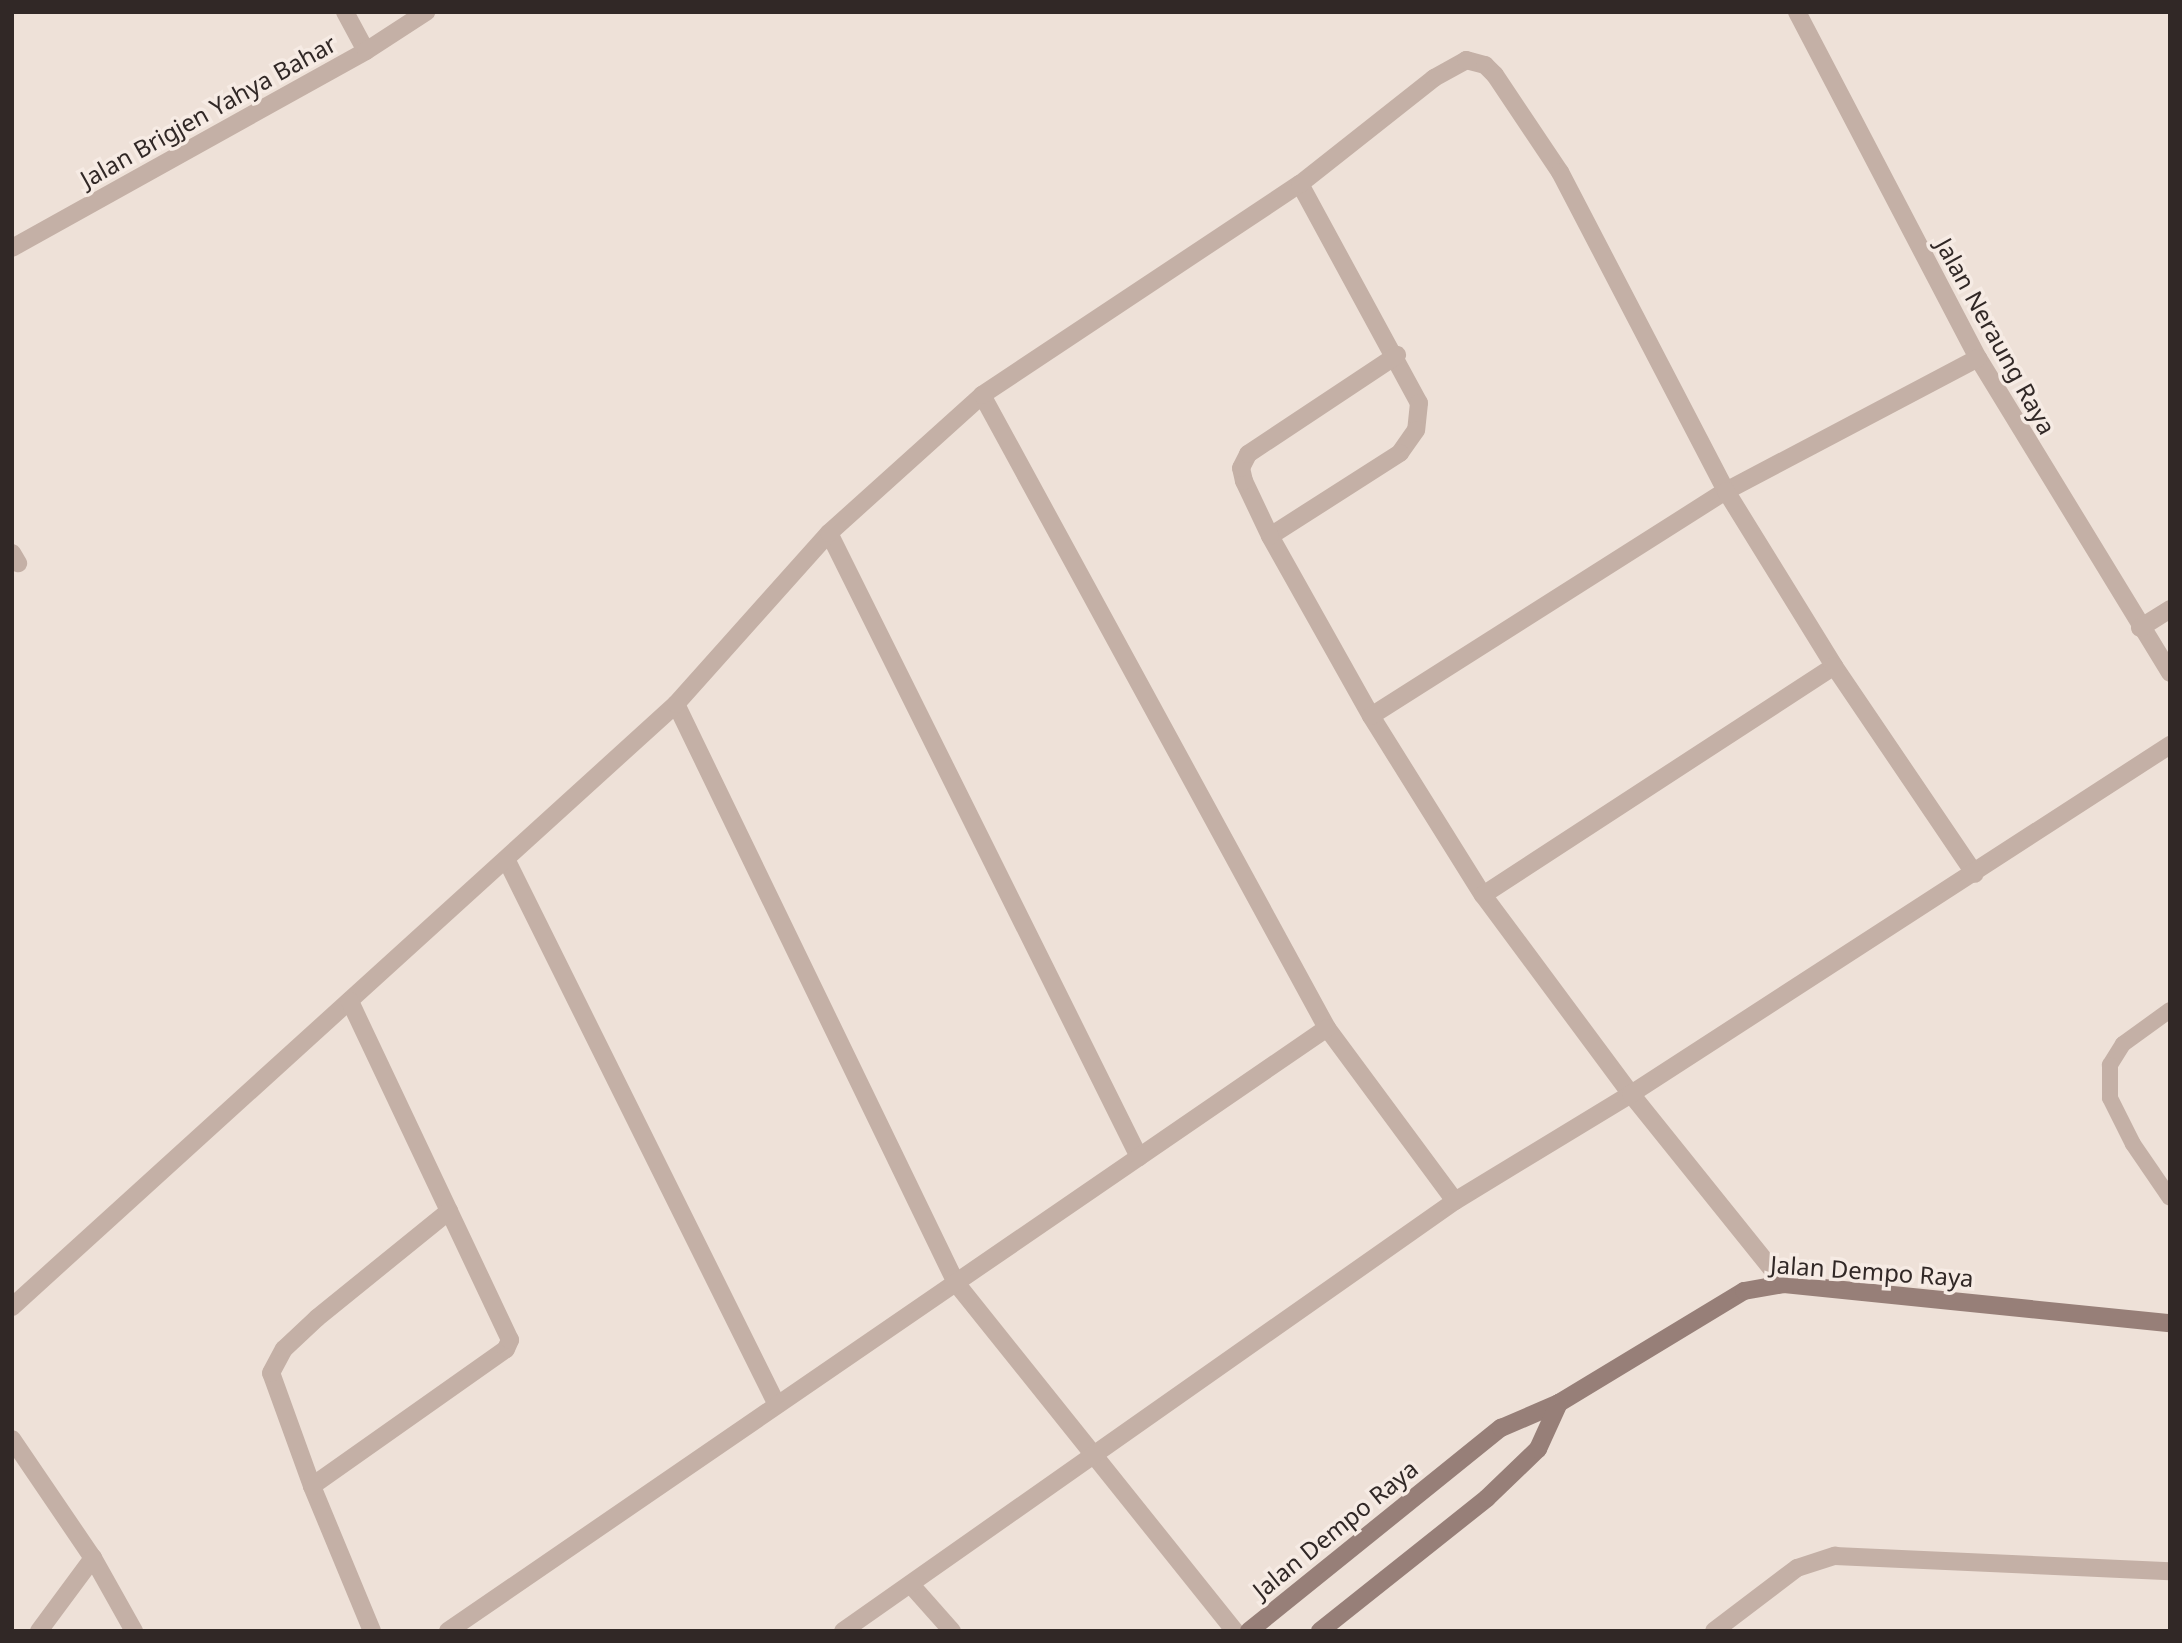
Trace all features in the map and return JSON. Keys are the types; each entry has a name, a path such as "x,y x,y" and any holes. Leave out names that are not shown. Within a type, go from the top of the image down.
{"main road":[{"name":"Jalan Dempo Raya","path":"1249,1631 1501,1427 1559,1403 1716,1304 1766,1283 2170,1323"},
{"path":"1320,1631 1487,1498 1538,1449 1559,1403"}],"street":[{"path":"345,12 366,51"},
{"name":"Jalan Brigjen Yahya Bahar","path":"12,248 366,51 426,12"},
{"name":"Jalan Neraung Raya","path":"1797,12 1978,358 2140,628 2170,673"},
{"path":"12,1307 508,861 676,705 829,533 982,395 1300,184 1434,78 1466,60 1485,65 1560,172 1726,491 1834,666 1975,874"},
{"path":"1270,536 1400,453 1416,430 1419,403 1397,355 1300,184"},
{"path":"1397,355 1248,454 1241,468 1244,481 1270,536 1371,716 1483,895 1632,1094 1784,1284"},
{"path":"1371,716 1726,491 1978,358"},
{"path":"982,395 1327,1028 1455,1201"},
{"path":"829,533 1139,1157"},
{"path":"2140,628 2170,609"},
{"path":"1483,895 1834,666"},
{"path":"676,705 956,1283 1089,1454 1235,1631"},
{"path":"843,1631 912,1586 1089,1454 1455,1201 1632,1094 1975,874 2170,745"},
{"path":"508,861 777,1405"},
{"path":"312,1486 509,1344 509,1335 350,1001"},
{"path":"448,1631 1327,1028"},
{"path":"372,1631 274,1388 274,1364 317,1318 449,1211"},
{"path":"12,1439 93,1558 134,1631"},
{"path":"1714,1631 1797,1568 1835,1556 2170,1571"},
{"path":"39,1631 93,1558"},
{"path":"912,1586 953,1631"}],"lane":[{"path":"2170,1010 2123,1044 2110,1065 2110,1098 2133,1144 2170,1198"}]}
